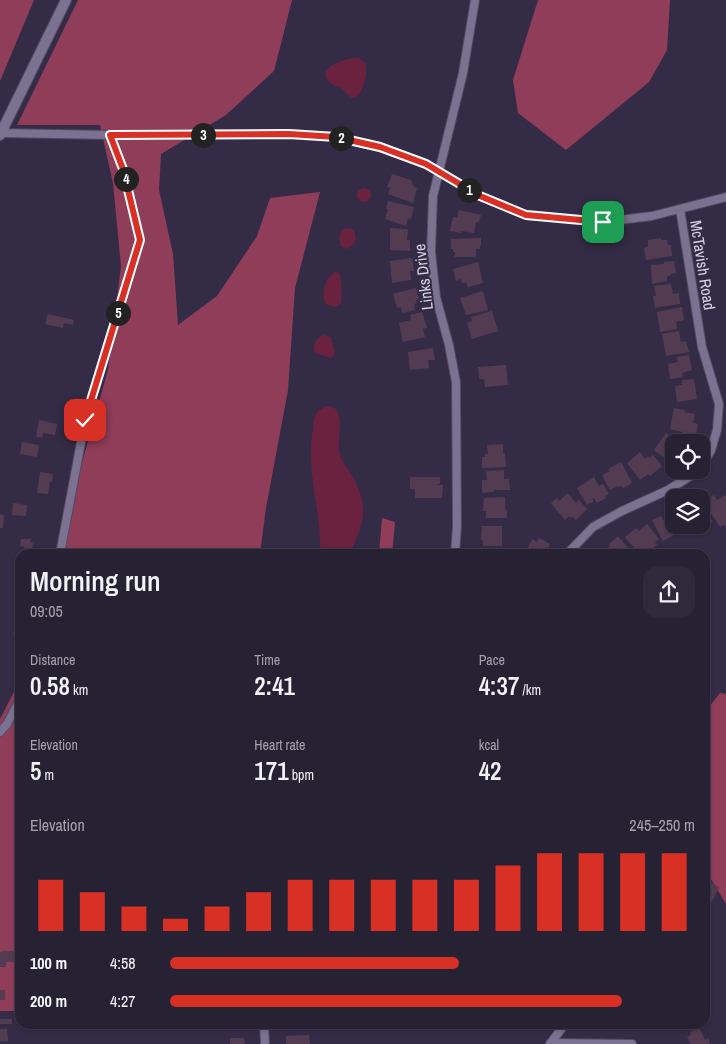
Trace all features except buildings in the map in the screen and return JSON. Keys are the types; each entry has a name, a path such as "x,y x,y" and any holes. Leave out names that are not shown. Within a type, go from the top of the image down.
{"street":[{"path":"66,0 1,134 289,134 336,137 380,147 426,164 480,196 526,215 603,222 652,216 726,197"},
{"name":"Links Drive","path":"456,549 458,526 456,382 449,345 436,297 431,252 433,196 463,73 475,0"},
{"path":"61,549 85,420 140,240 123,169 110,135"},
{"name":"McTavish Road","path":"680,209 702,348 719,404 717,430 710,453"},
{"name":"McTavish Road","path":"572,549 593,527 622,511 668,490 685,479"},
{"path":"0,732 7,724 15,709"},
{"path":"264,1029 265,1044"},
{"path":"551,1043 561,1029"},
{"path":"551,1043 632,1044"}],"shaded area":[{"path":"0,0 34,0 0,81"},
{"path":"78,0 292,0 274,71 226,115 161,154 159,190 173,254 178,325 217,296 257,236 270,198 320,192 295,288 288,390 266,508 261,549 62,549 76,484 108,370 121,266 113,183 100,125 17,125"},
{"path":"538,0 670,0 667,50 649,82 566,150 518,113 513,80"},
{"path":"354,58 364,62 366,67 363,87 355,98 330,83 326,76 329,67"},
{"path":"361,188 367,188 371,195 367,202 361,202 357,198 357,192"},
{"path":"345,228 352,229 356,238 354,244 346,249 341,246 339,238"},
{"path":"335,272 340,275 342,288 341,303 336,307 326,304 323,296 326,282"},
{"path":"324,335 331,337 335,354 331,358 317,354 314,351 316,341"},
{"path":"329,406 336,409 340,419 340,454 362,498 363,516 352,549 320,549 319,522 312,476 311,445 313,423 316,414 322,408"},
{"path":"382,518 395,522 392,549 379,549"},
{"path":"15,690 15,1011 0,1011 0,719"},
{"path":"720,693 726,694 726,904 710,877 710,706"}],"route":[{"path":"85,420 140,240 123,169 110,135 289,134 336,137 380,147 426,164 480,196 526,215 603,222"}]}
